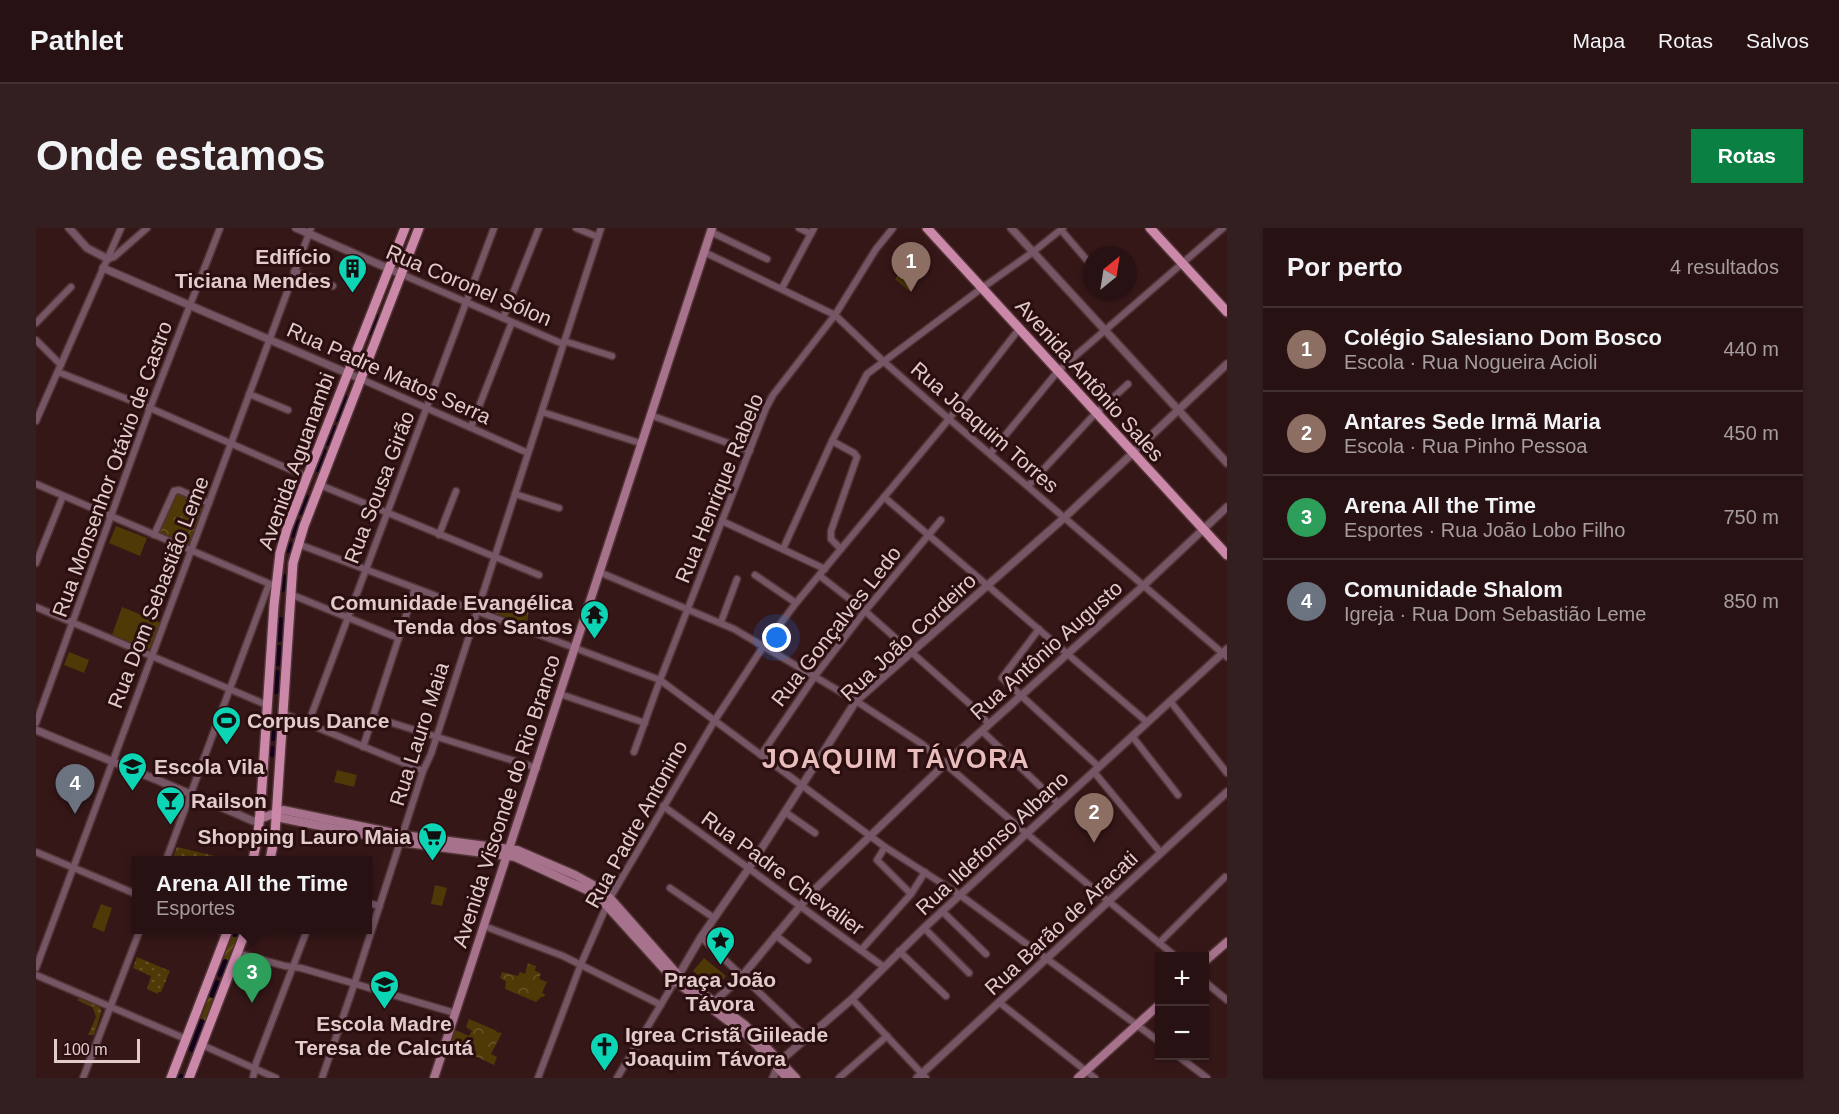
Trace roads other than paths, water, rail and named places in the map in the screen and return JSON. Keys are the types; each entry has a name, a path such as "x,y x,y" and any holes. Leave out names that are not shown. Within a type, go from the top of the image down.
{"main road":[{"name":"Avenida Aguanambi","path":"254,856 260,819 272,585 285,537 307,477 405,228"},
{"name":"Avenida Aguanambi","path":"271,856 276,815 293,563 320,484 419,228"},
{"name":"Avenida Antônio Sales","path":"927,228 1227,555"},
{"path":"1150,228 1225,305"},
{"name":"Avenida Visconde do Rio Branco","path":"434,1078 711,230"},
{"path":"260,819 276,815 283,810 402,838 508,852 609,902 677,978 743,1028"},
{"path":"171,1078 223,934"},
{"path":"189,1078 244,934"},
{"path":"1209,958 1227,942"},
{"path":"677,978 715,1001 796,1078"},
{"path":"1078,1078 1158,1006"},
{"path":"779,1064 787,1078"}],"street":[{"path":"69,228 87,248 108,259"},
{"path":"36,422 121,228"},
{"path":"108,259 147,228"},
{"name":"Rua Monsenhor Otávio de Castro","path":"36,723 150,408 220,228"},
{"name":"Rua Coronel Sólon","path":"296,228 310,231 388,269 563,343 612,356"},
{"name":"Rua Sousa Girão","path":"308,724 494,228"},
{"path":"503,318 539,228"},
{"path":"576,228 598,237"},
{"name":"Rua Lauro Maia","path":"372,930 601,228"},
{"path":"782,288 813,231 799,228"},
{"name":"Rua Henrique Rabelo","path":"634,752 660,680 773,395 835,315 876,249 893,228"},
{"path":"1011,228 1227,463"},
{"path":"990,454 1058,371 1223,228"},
{"path":"783,549 832,441 867,374 1062,229 1083,255"},
{"path":"711,230 767,259"},
{"name":"Rua Dom Sebastião Leme","path":"36,968 310,231"},
{"name":"Rua Joaquim Torres","path":"704,252 835,315 949,419 1143,586 1226,653"},
{"name":"Rua Padre Matos Serra","path":"104,268 528,453"},
{"path":"294,271 333,286"},
{"path":"36,323 71,287"},
{"path":"471,427 512,322"},
{"name":"Rua Padre Antonino","path":"538,1078 581,964 609,902 715,720 763,647 796,603 949,419 1019,329"},
{"path":"36,340 59,369 307,477"},
{"name":"Rua João Cordeiro","path":"617,1078 701,937 749,868 856,701 1064,518 1227,364"},
{"path":"1028,486 1096,413 1128,384"},
{"path":"249,394 288,410"},
{"path":"542,412 640,443"},
{"path":"650,415 750,451"},
{"path":"832,441 854,453 857,458 831,531 831,539 842,549"},
{"path":"36,484 272,585 168,856"},
{"path":"320,484 539,575"},
{"path":"154,535 174,491 179,490 209,503"},
{"path":"439,535 456,491"},
{"path":"515,494 559,508"},
{"path":"36,563 63,496"},
{"path":"884,497 1147,722"},
{"name":"Rua Antônio Augusto","path":"715,1001 743,975 799,907 946,763 1143,586 1227,507"},
{"name":"Rua Gonçalves Ledo","path":"761,755 814,676 941,520"},
{"path":"722,521 825,569"},
{"path":"298,544 660,680 885,847 960,895 1155,1038"},
{"path":"599,572 720,622 856,701 922,744 1169,952"},
{"path":"755,575 796,603"},
{"path":"820,576 865,611 972,706 989,724"},
{"path":"720,622 737,579"},
{"path":"363,747 414,588"},
{"path":"290,594 398,638"},
{"path":"36,607 267,705"},
{"path":"1039,629 1002,678 1096,769 1161,853"},
{"name":"Rua Ildefonso Albano","path":"779,1064 852,999 899,951 1147,722 1226,653"},
{"path":"560,694 645,723"},
{"path":"1170,701 1227,773"},
{"path":"282,713 423,771"},
{"path":"374,717 537,768"},
{"path":"36,730 253,821 260,819"},
{"path":"982,731 1059,804"},
{"path":"1132,736 1178,795"},
{"name":"Rua Barão de Aracati","path":"922,1077 1227,792"},
{"name":"Rua Padre Chevalier","path":"663,806 884,967"},
{"path":"785,812 815,833"},
{"path":"885,847 878,860 910,894"},
{"path":"36,852 132,892"},
{"path":"861,950 910,894 925,872"},
{"path":"1159,943 1226,877"},
{"path":"670,888 714,918"},
{"path":"372,904 380,906"},
{"path":"942,911 986,954"},
{"path":"484,926 539,945 661,1005"},
{"path":"924,928 969,973"},
{"path":"84,1078 138,934"},
{"path":"252,1078 305,934"},
{"name":"Rua Lauro Maia","path":"322,1078 371,934"},
{"path":"776,935 808,960"},
{"path":"701,937 807,1038"},
{"path":"899,951 946,996"},
{"path":"237,953 301,968 455,1013"},
{"path":"36,975 186,1039"},
{"path":"1209,985 1227,1000"},
{"path":"852,999 922,1077"},
{"path":"1000,1003 1095,1078"},
{"path":"839,1078 887,1036"},
{"path":"201,1046 276,1078"},
{"path":"1183,1060 1208,1078"},
{"path":"773,1078 779,1064"}],"waterway":[{"path":"370,332 376,317"},
{"path":"337,419 345,398"},
{"path":"328,443 334,428"},
{"path":"318,469 324,452"},
{"path":"301,512 307,498"},
{"path":"293,535 297,522"},
{"path":"288,550 290,545"},
{"path":"282,589 284,577"},
{"path":"279,639 280,620"},
{"path":"278,663 279,648"},
{"path":"276,691 277,673"},
{"path":"273,738 274,721"},
{"path":"272,749 272,754"},
{"path":"220,974 225,962"},
{"path":"212,995 217,983"},
{"path":"192,1049 202,1022"}],"place":[{"name":"Colégio Salesiano Dom Bosco","path":"911,292"},
{"name":"Edifício Ticiana Mendes","path":"352,294"},
{"name":"Comunidade Evangélica Tenda dos Santos","path":"594,640"},
{"name":"Corpus Dance","path":"226,746"},
{"name":"Escola Vila","path":"133,792"},
{"name":"Comunidade Shalom","path":"75,814"},
{"name":"Railson","path":"170,826"},
{"name":"Antares Sede Irmã Maria","path":"1094,843"},
{"name":"Shopping Lauro Maia","path":"432,862"},
{"name":"Praça João Távora","path":"720,966"},
{"name":"Arena All the Time","path":"252,1003"},
{"name":"Escola Madre Teresa de Calcutá","path":"384,1010"},
{"name":"Igrea Cristã Giileade Joaquim Távora","path":"604,1072"}],"district":[{"name":"JOAQUIM TÁVORA","path":"896,759"}]}
